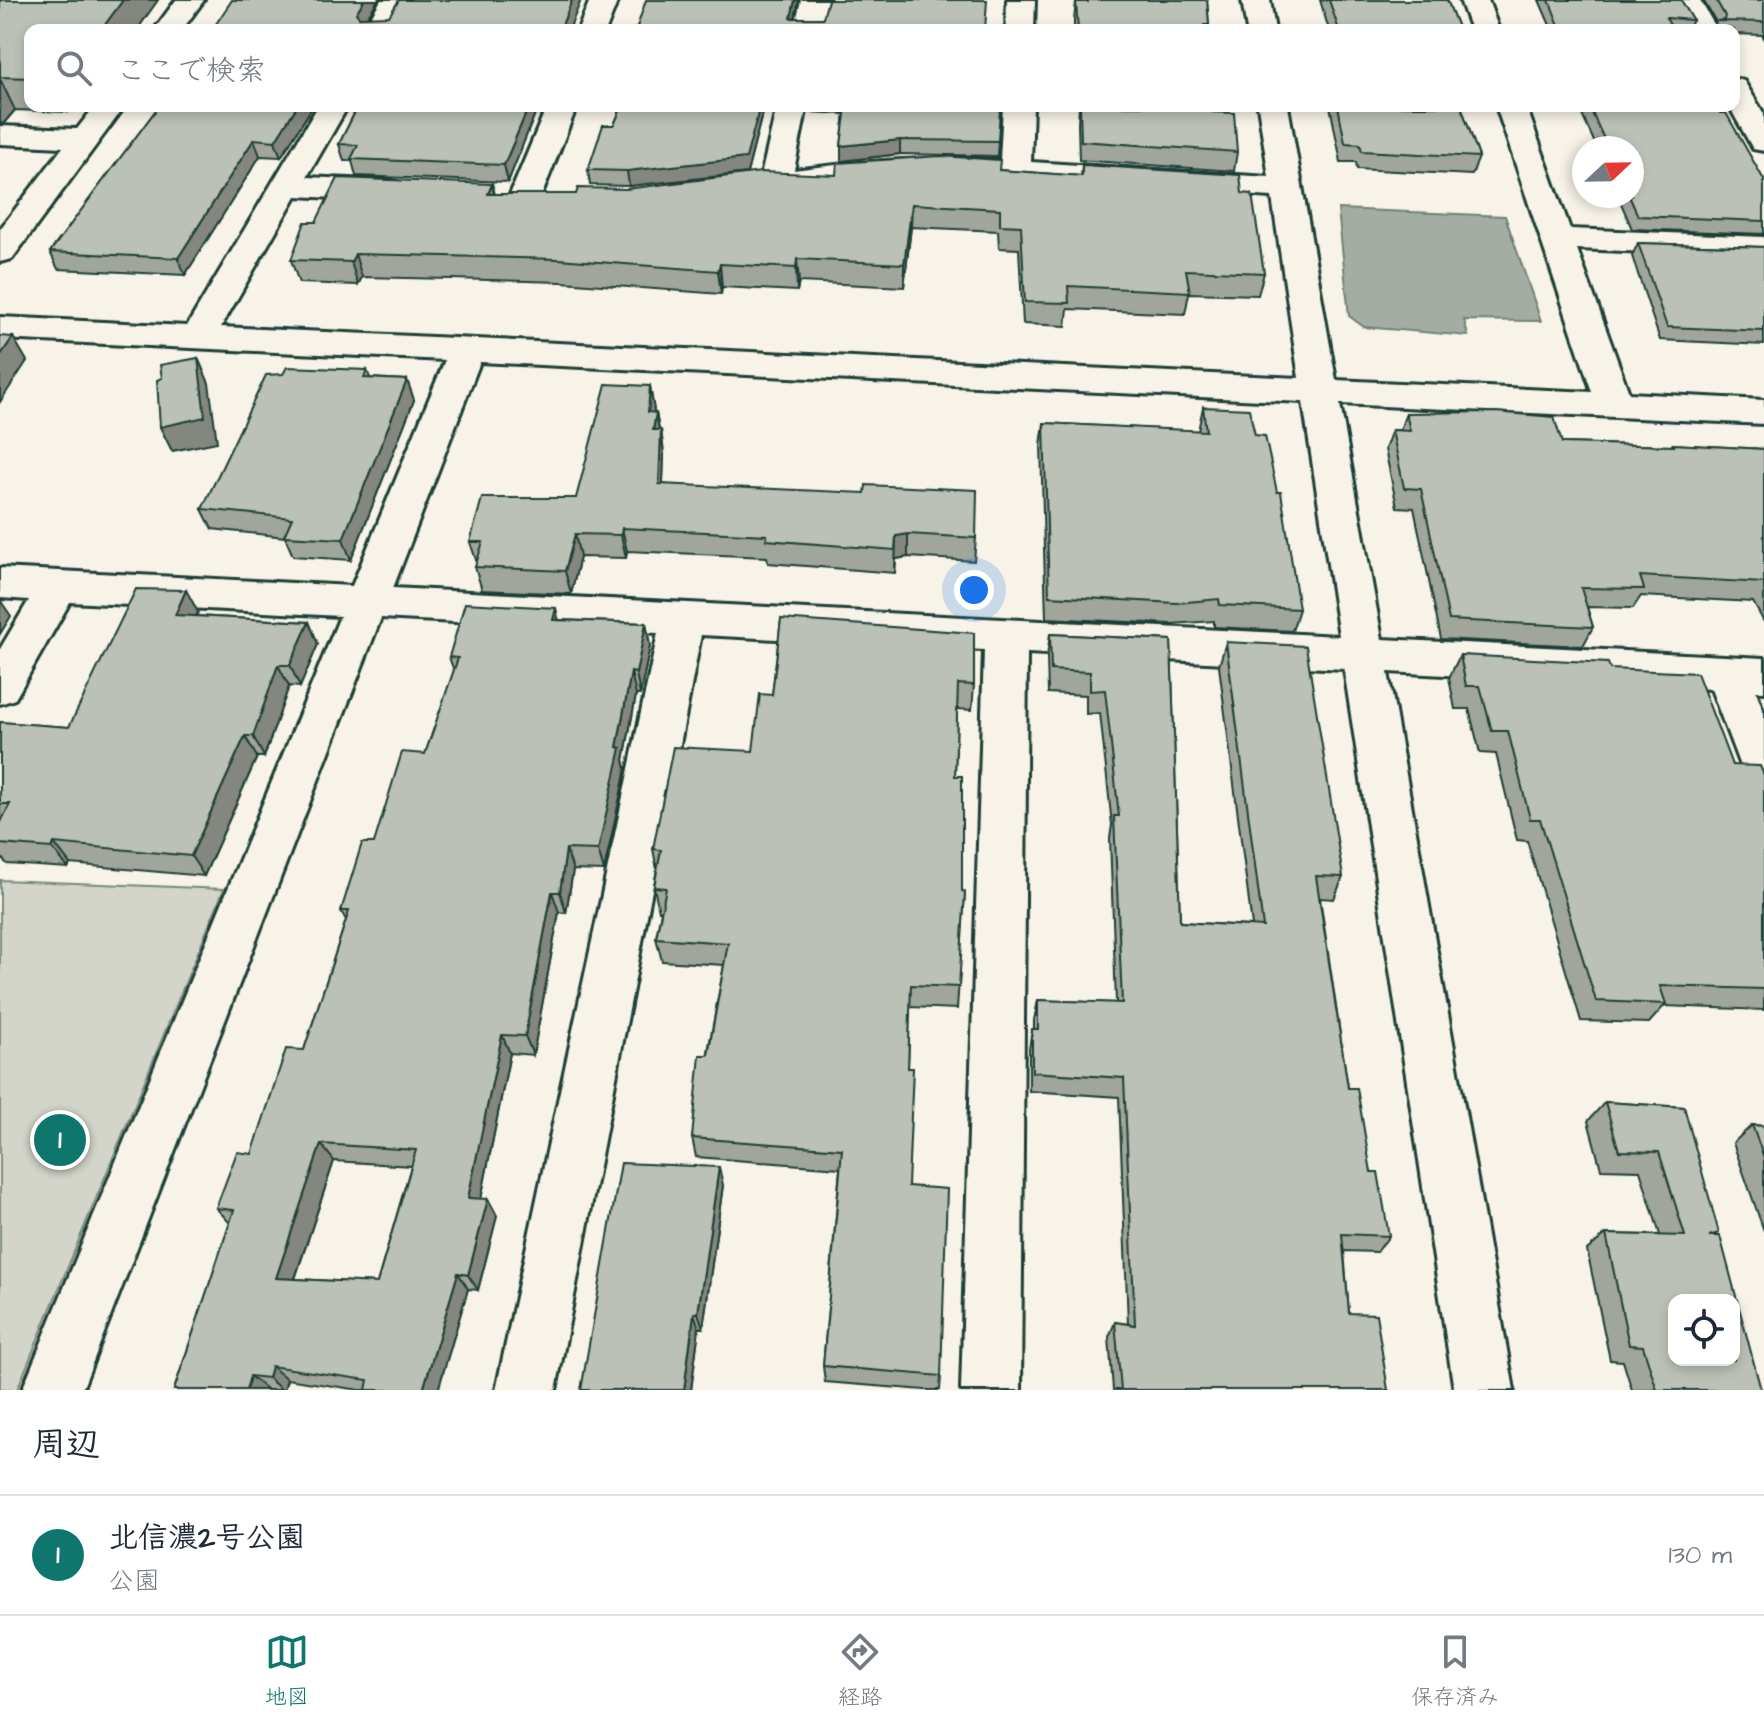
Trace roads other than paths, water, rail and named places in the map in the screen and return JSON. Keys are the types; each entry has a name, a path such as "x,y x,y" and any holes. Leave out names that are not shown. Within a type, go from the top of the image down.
{"street":[{"path":"172,24 190,0"},
{"path":"381,24 395,0"},
{"path":"594,24 604,0"},
{"path":"809,24 815,0"},
{"path":"1020,24 1021,0"},
{"path":"1256,0 1260,24"},
{"path":"1474,0 1483,24"},
{"path":"1686,0 1700,24"},
{"path":"1740,98 1764,142"},
{"path":"0,252 106,112"},
{"path":"198,337 329,112"},
{"path":"493,196 540,198 561,112"},
{"path":"790,112 760,185 870,169 938,166 1286,188"},
{"path":"1015,171 1018,112"},
{"path":"1274,112 1484,1390"},
{"path":"1513,112 1615,405"},
{"path":"0,135 86,139"},
{"path":"286,186 429,193"},
{"path":"1557,238 1764,247"},
{"path":"0,328 1764,412"},
{"path":"52,1390 467,350"},
{"path":"0,583 1745,674 1764,774"},
{"path":"0,687 58,586"},
{"path":"526,1390 683,617"},
{"path":"991,1390 1006,634"}],"place":[{"name":"北信濃2号公園","path":"60,1140"}]}
